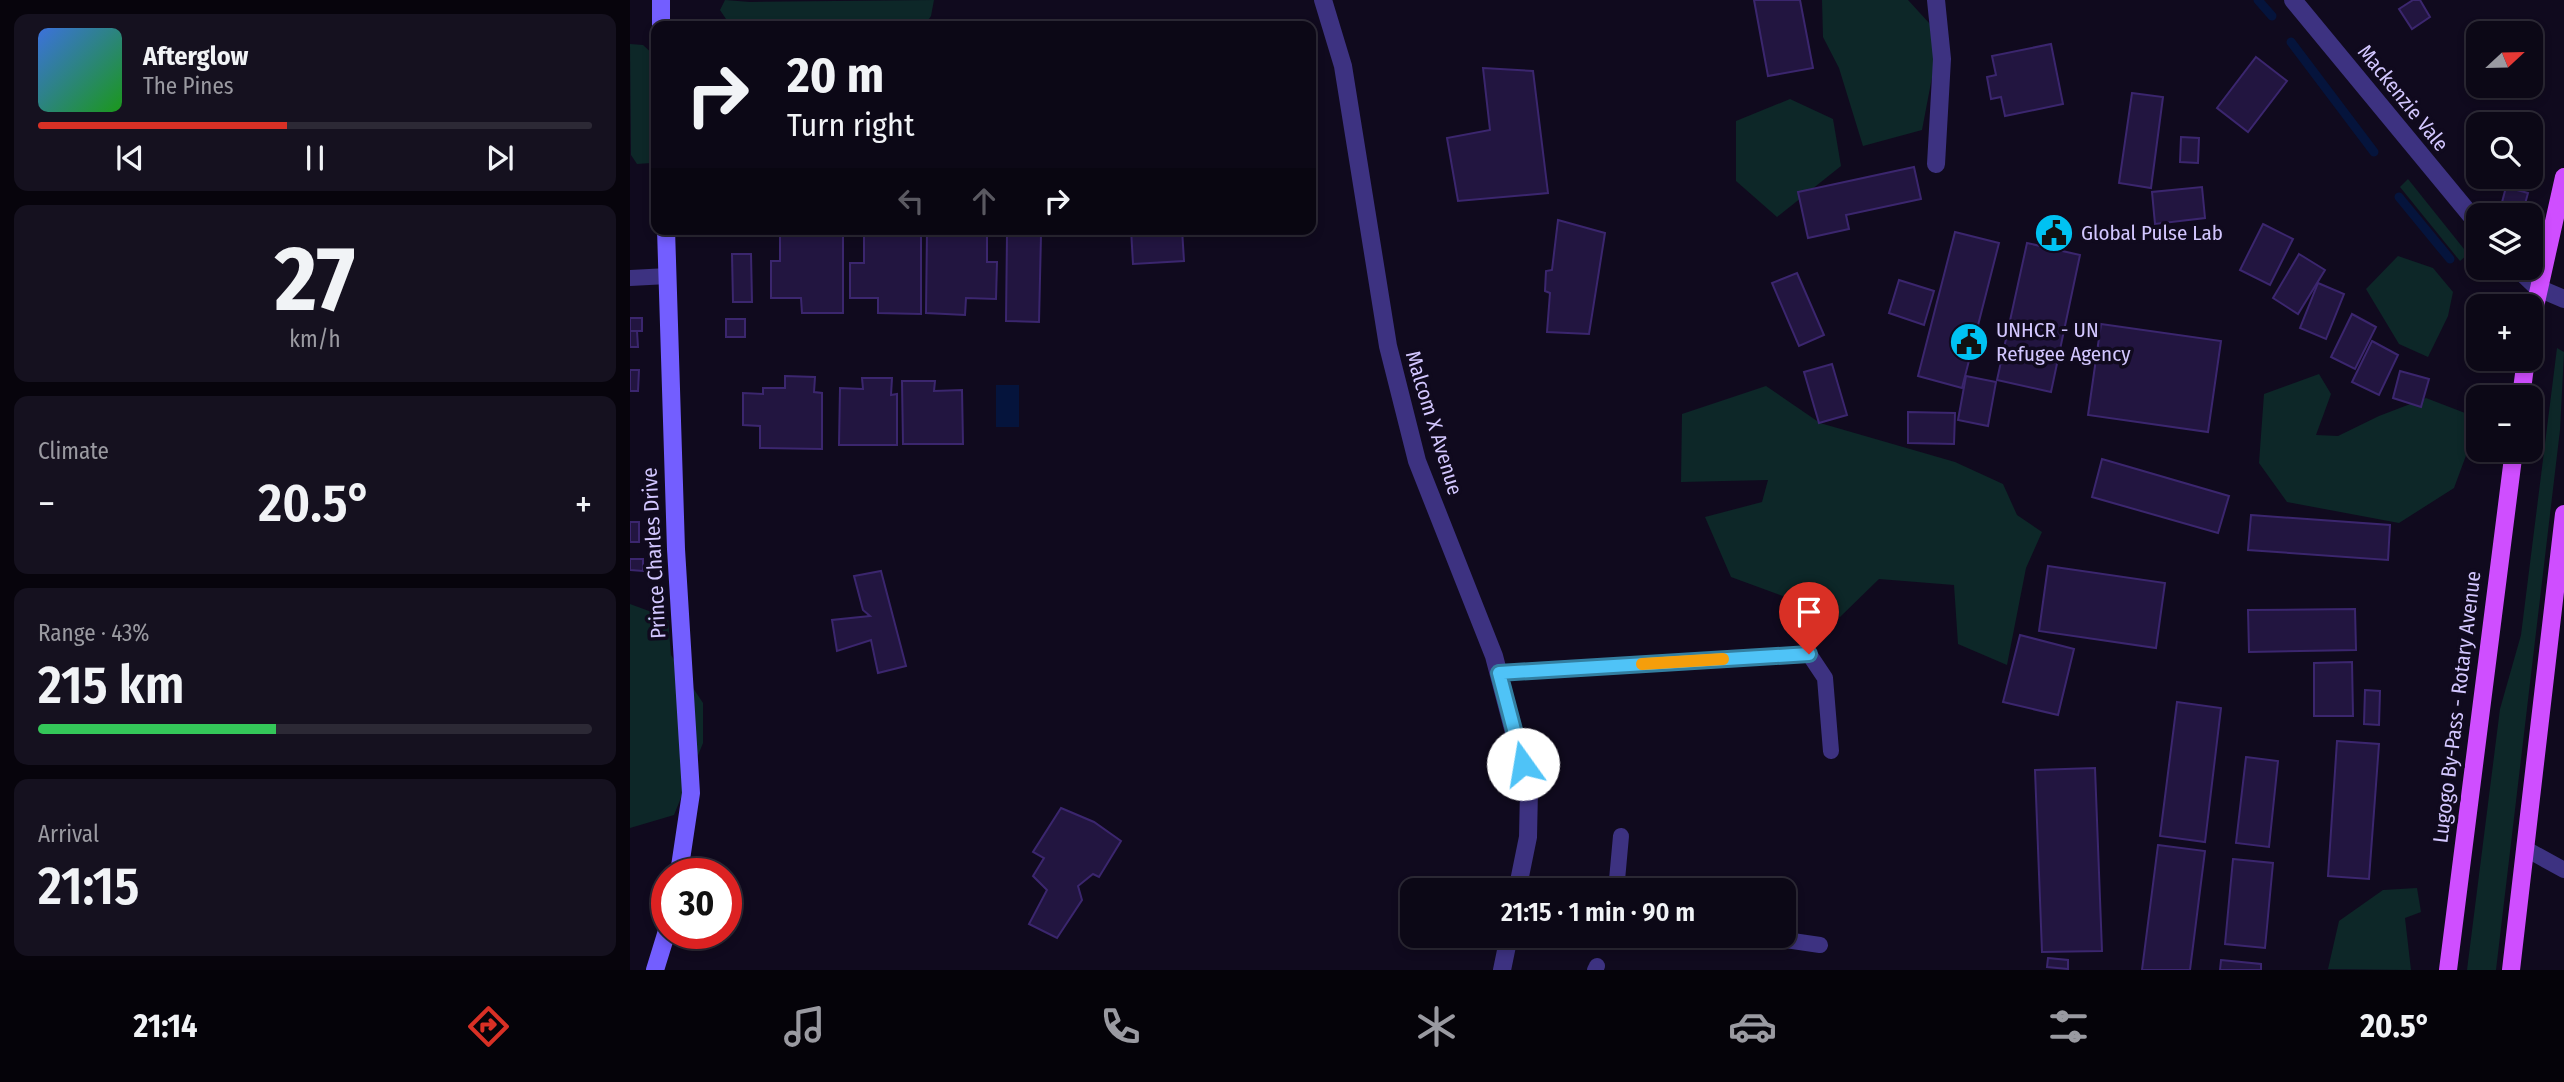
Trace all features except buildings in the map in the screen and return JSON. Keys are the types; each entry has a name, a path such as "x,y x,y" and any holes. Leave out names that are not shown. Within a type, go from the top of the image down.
{"main road":[{"path":"2537,294 2564,177"},
{"name":"Lugogo By-Pass - Rotary Avenue","path":"2448,970 2512,462"},
{"path":"2511,970 2564,514"}],"street":[{"path":"661,0 661,21"},
{"name":"Malcom X Avenue","path":"1323,0 1343,66 1388,346 1417,461 1499,673 1529,790 1528,837 1520,878"},
{"path":"1936,0 1942,59 1936,164"},
{"name":"Mackenzie Vale","path":"2293,0 2466,209"},
{"name":"Prince Charles Drive","path":"666,235 674,522 691,793 681,858"},
{"path":"2530,280 2538,288 2564,299"},
{"path":"1502,970 1506,948"},
{"path":"655,970 661,949"}],"lane":[{"path":"630,278 668,276"},
{"path":"1499,673 1809,654 1825,677 1831,751"},
{"path":"1617,878 1621,836"},
{"path":"2526,849 2564,870"},
{"path":"1796,942 1820,945"}],"green space":[{"path":"725,0 934,0 928,21 727,21 720,10"},
{"path":"1822,0 1908,0 1940,35 1922,130 1863,146 1839,68 1823,37"},
{"path":"630,44 643,45 651,52 651,163 637,164 631,155"},
{"path":"1790,99 1833,119 1841,166 1777,217 1736,181 1736,121"},
{"path":"2408,179 2466,252 2466,256 2460,261 2400,187"},
{"path":"2398,256 2433,268 2453,292 2448,316 2428,357 2399,344 2366,289"},
{"path":"2557,348 2564,352 2560,430 2496,970 2467,970 2500,709 2521,635"},
{"path":"2319,374 2331,394 2316,435 2338,436 2379,416 2426,398 2465,413 2466,456 2454,488 2399,523 2287,502 2259,463 2264,394"},
{"path":"1766,386 1820,423 1955,462 2003,484 2017,515 2042,532 2026,568 2007,665 1958,644 1954,585 1879,579 1840,617 1731,577 1705,517 1762,502 1768,480 1681,482 1682,414"},
{"path":"630,604 668,618 671,655 703,703 703,743 674,815 630,828"},
{"path":"2417,888 2421,912 2405,918 2411,970 2328,969 2339,921 2383,890"}],"water":[{"path":"996,385 1019,385 1019,427 996,427"}],"waterway":[{"path":"2258,0 2272,16"},
{"path":"2291,42 2374,152"},
{"path":"2399,197 2450,259"}],"slow traffic":[{"path":"1642,664 1723,659"}],"place":[{"name":"Global Pulse Lab","path":"2054,233"},
{"name":"UNHCR - UN Refugee Agency","path":"1969,342"}],"route":[{"path":"1523,764 1499,673 1809,654"}]}
